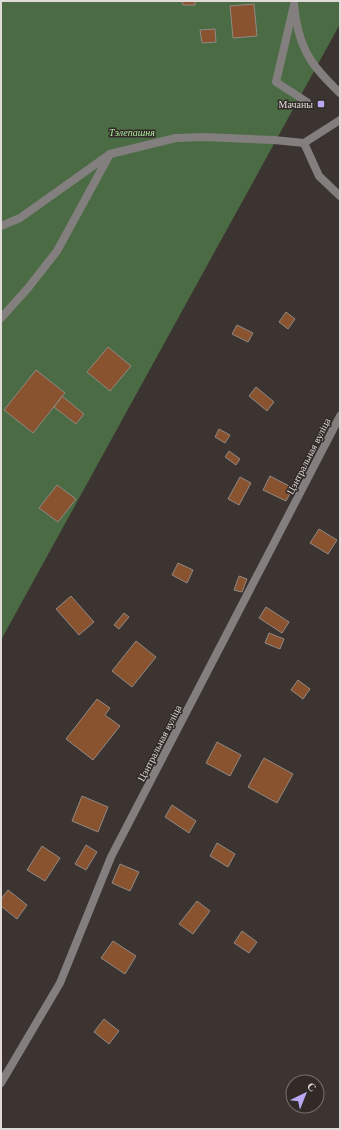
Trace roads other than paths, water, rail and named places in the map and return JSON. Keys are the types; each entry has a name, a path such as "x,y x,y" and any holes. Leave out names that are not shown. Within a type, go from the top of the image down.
{"street":[{"path":"294,3 299,37 309,58 323,77 340,93"},
{"path":"294,3 276,82 307,102"},
{"path":"1,226 20,218 110,154 176,138 204,137 304,143 340,120"},
{"path":"304,143 319,176 340,196"},
{"path":"1,318 28,288 57,251 110,154"},
{"name":"Цэнтральная вуліца","path":"1,1083 60,983 111,857 340,416"}],"place":[{"name":"Мачаны","path":"321,104"}],"park label":[{"name":"Тэлепашня","path":"132,132"}]}
